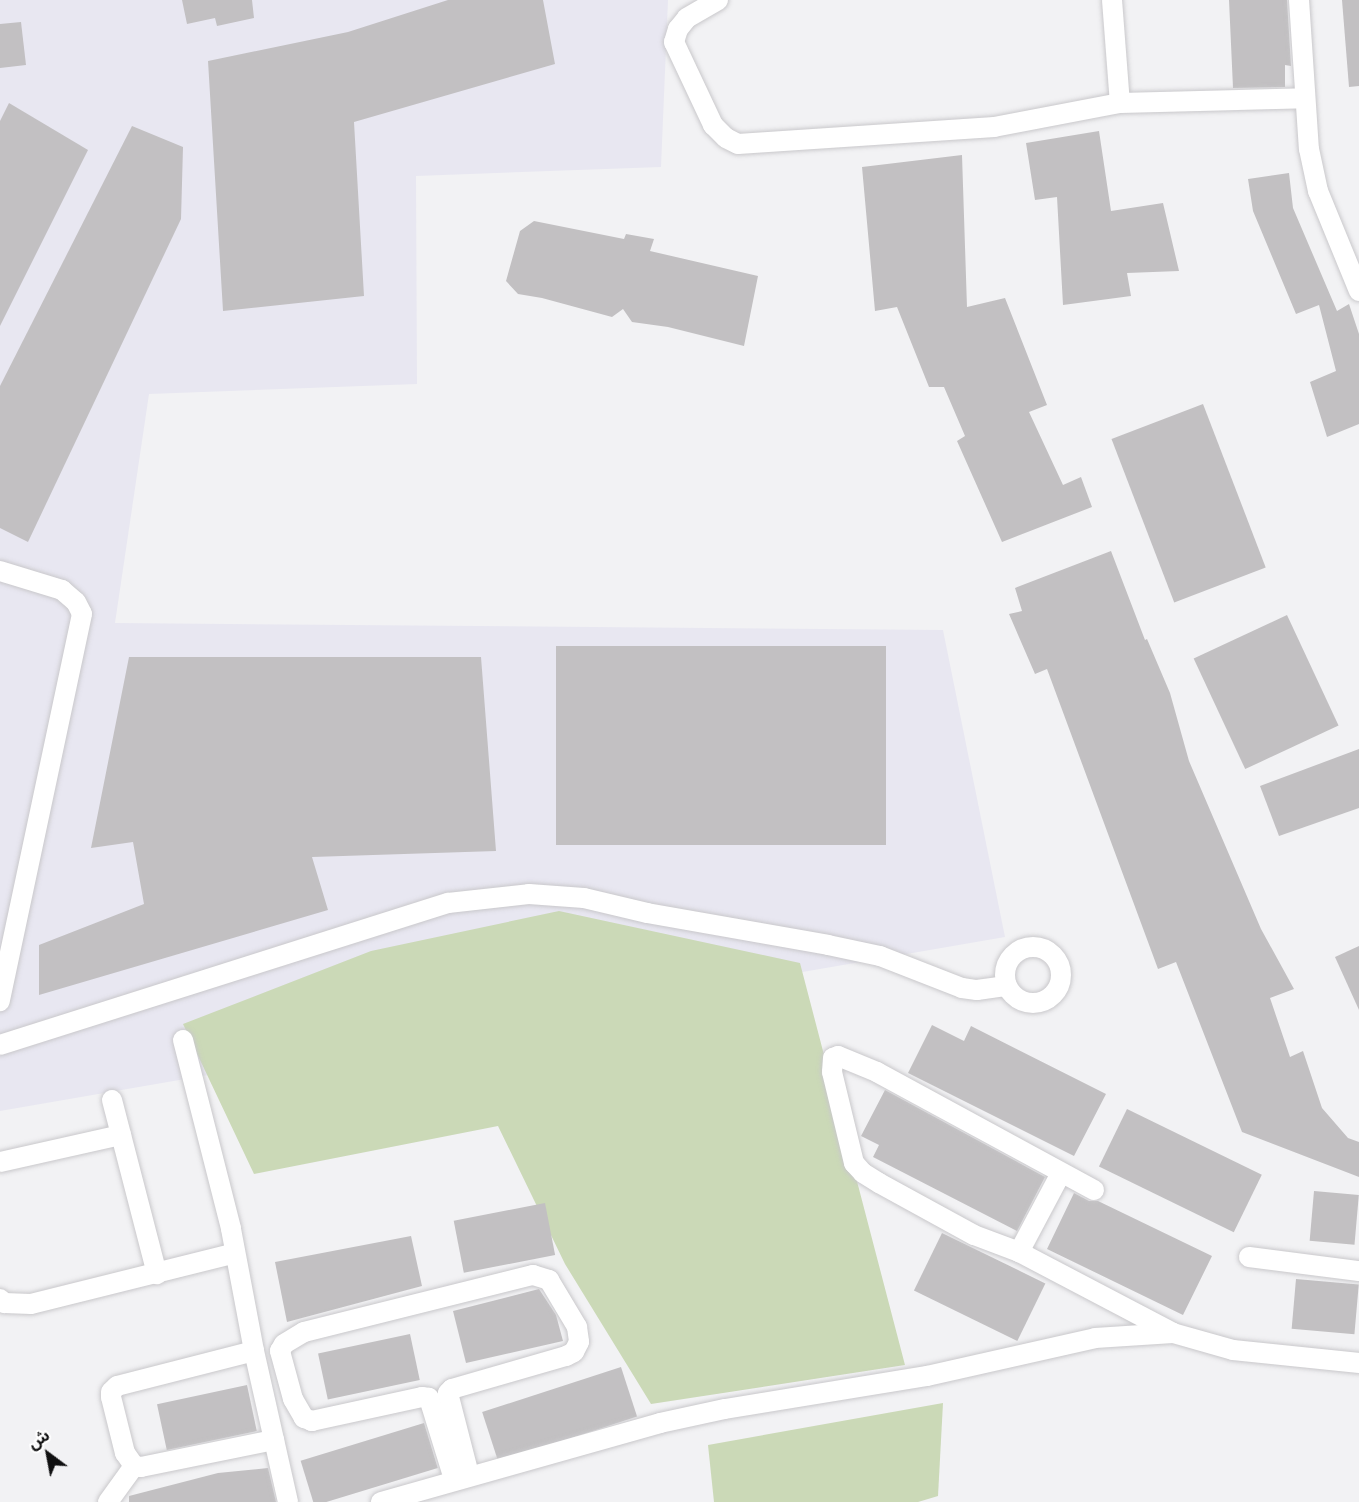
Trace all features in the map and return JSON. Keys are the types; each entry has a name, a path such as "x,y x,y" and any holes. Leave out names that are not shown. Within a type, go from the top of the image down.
{"street":[{"path":"718,0 687,18 678,29 674,42 714,125 726,138 738,144 993,127 1120,103 1305,98"},
{"path":"1112,0 1120,103"},
{"path":"1299,0 1309,149 1318,191 1359,291"},
{"path":"0,571 62,590 76,602 82,614 0,1001"},
{"path":"0,1045 448,903 529,894 584,898 647,913 880,956 962,988 977,990 1007,986"},
{"path":"183,1040 235,1253 254,1351 288,1502"},
{"path":"1094,1190 877,1072 838,1056 833,1058 832,1072 849,1148 854,1162 863,1173 974,1235 1019,1252 1173,1334 1233,1350 1359,1364"},
{"path":"112,1101 157,1274"},
{"path":"0,1162 122,1135"},
{"path":"1019,1252 1061,1173"},
{"path":"0,1299 4,1303 31,1304 235,1253"},
{"path":"1249,1257 1359,1271"},
{"path":"533,1275 549,1280 577,1327 579,1342 574,1352 566,1356 452,1389 448,1393 461,1477 429,1398 422,1397 312,1421 304,1418 293,1399 280,1351 284,1344 304,1332 533,1275"},
{"path":"381,1502 461,1477 660,1422 927,1376 1095,1338 1173,1334"},
{"path":"254,1351 117,1386 111,1392 111,1397 125,1453 134,1466 141,1467 274,1440"},
{"path":"108,1502 134,1466"}],"shaded area":[{"path":"0,0 668,0 661,167 416,176 417,384 149,394 115,623 943,630 1005,937 0,1111"}],"green space":[{"path":"559,911 800,963 905,1365 651,1404 565,1264 498,1126 254,1174 183,1024 371,951"},
{"path":"943,1403 938,1496 918,1502 714,1502 708,1445"}],"building":[{"path":"182,0 252,0 254,18 217,26 215,18 187,24"},
{"path":"448,0 543,0 555,64 354,122 364,296 223,311 208,61 348,32"},
{"path":"1229,0 1287,0 1291,66 1285,65 1285,87 1233,88"},
{"path":"1342,0 1359,0 1359,86 1349,87"},
{"path":"21,22 26,65 0,68 0,24"},
{"path":"9,103 88,150 0,326 0,121"},
{"path":"132,126 183,147 181,219 28,542 0,528 0,386"},
{"path":"1099,131 1111,211 1163,203 1179,271 1127,273 1131,296 1063,305 1057,197 1035,200 1026,143"},
{"path":"962,155 967,307 1005,298 1047,405 1029,412 1063,485 1081,477 1092,507 1002,542 957,441 965,436 944,387 929,387 897,307 875,311 862,167"},
{"path":"1289,173 1293,208 1337,311 1349,304 1359,334 1359,424 1327,437 1310,382 1336,371 1319,305 1296,314 1253,211 1248,179"},
{"path":"534,221 624,239 626,234 654,239 650,251 758,276 744,346 668,327 632,322 623,309 612,317 542,298 518,294 506,281 520,231"},
{"path":"1203,404 1266,567 1174,602 1112,439"},
{"path":"1111,551 1145,640 1147,639 1170,693 1189,761 1261,929 1294,989 1270,998 1290,1057 1303,1051 1322,1108 1348,1138 1359,1142 1359,1177 1242,1132 1176,962 1158,969 1047,669 1035,674 1009,614 1022,611 1015,588"},
{"path":"1287,615 1339,726 1245,769 1194,659"},
{"path":"556,646 886,646 886,845 556,845"},
{"path":"129,657 481,657 496,851 312,857 328,910 39,995 39,945 144,904 133,842 91,848"},
{"path":"1359,749 1359,808 1279,836 1260,786"},
{"path":"1359,946 1359,1010 1335,957"},
{"path":"932,1025 964,1041 971,1026 1106,1094 1074,1156 908,1073"},
{"path":"885,1090 1045,1177 1017,1231 873,1157 879,1145 861,1136"},
{"path":"1127,1109 1262,1175 1234,1232 1099,1167"},
{"path":"1314,1191 1359,1195 1354,1245 1310,1241"},
{"path":"1074,1193 1089,1201 1098,1201 1212,1256 1183,1315 1047,1249"},
{"path":"545,1203 555,1255 464,1273 454,1221"},
{"path":"942,1233 1045,1283 1017,1341 914,1291"},
{"path":"411,1236 422,1286 287,1322 275,1262"},
{"path":"1296,1279 1359,1284 1354,1334 1292,1329"},
{"path":"539,1289 556,1315 563,1341 466,1363 453,1311"},
{"path":"410,1334 420,1380 328,1400 318,1354"},
{"path":"621,1367 637,1416 498,1462 482,1412"},
{"path":"247,1385 257,1431 167,1450 157,1404"},
{"path":"424,1423 438,1468 326,1502 313,1502 301,1461"},
{"path":"268,1468 276,1502 129,1502 129,1496 218,1473"}]}
